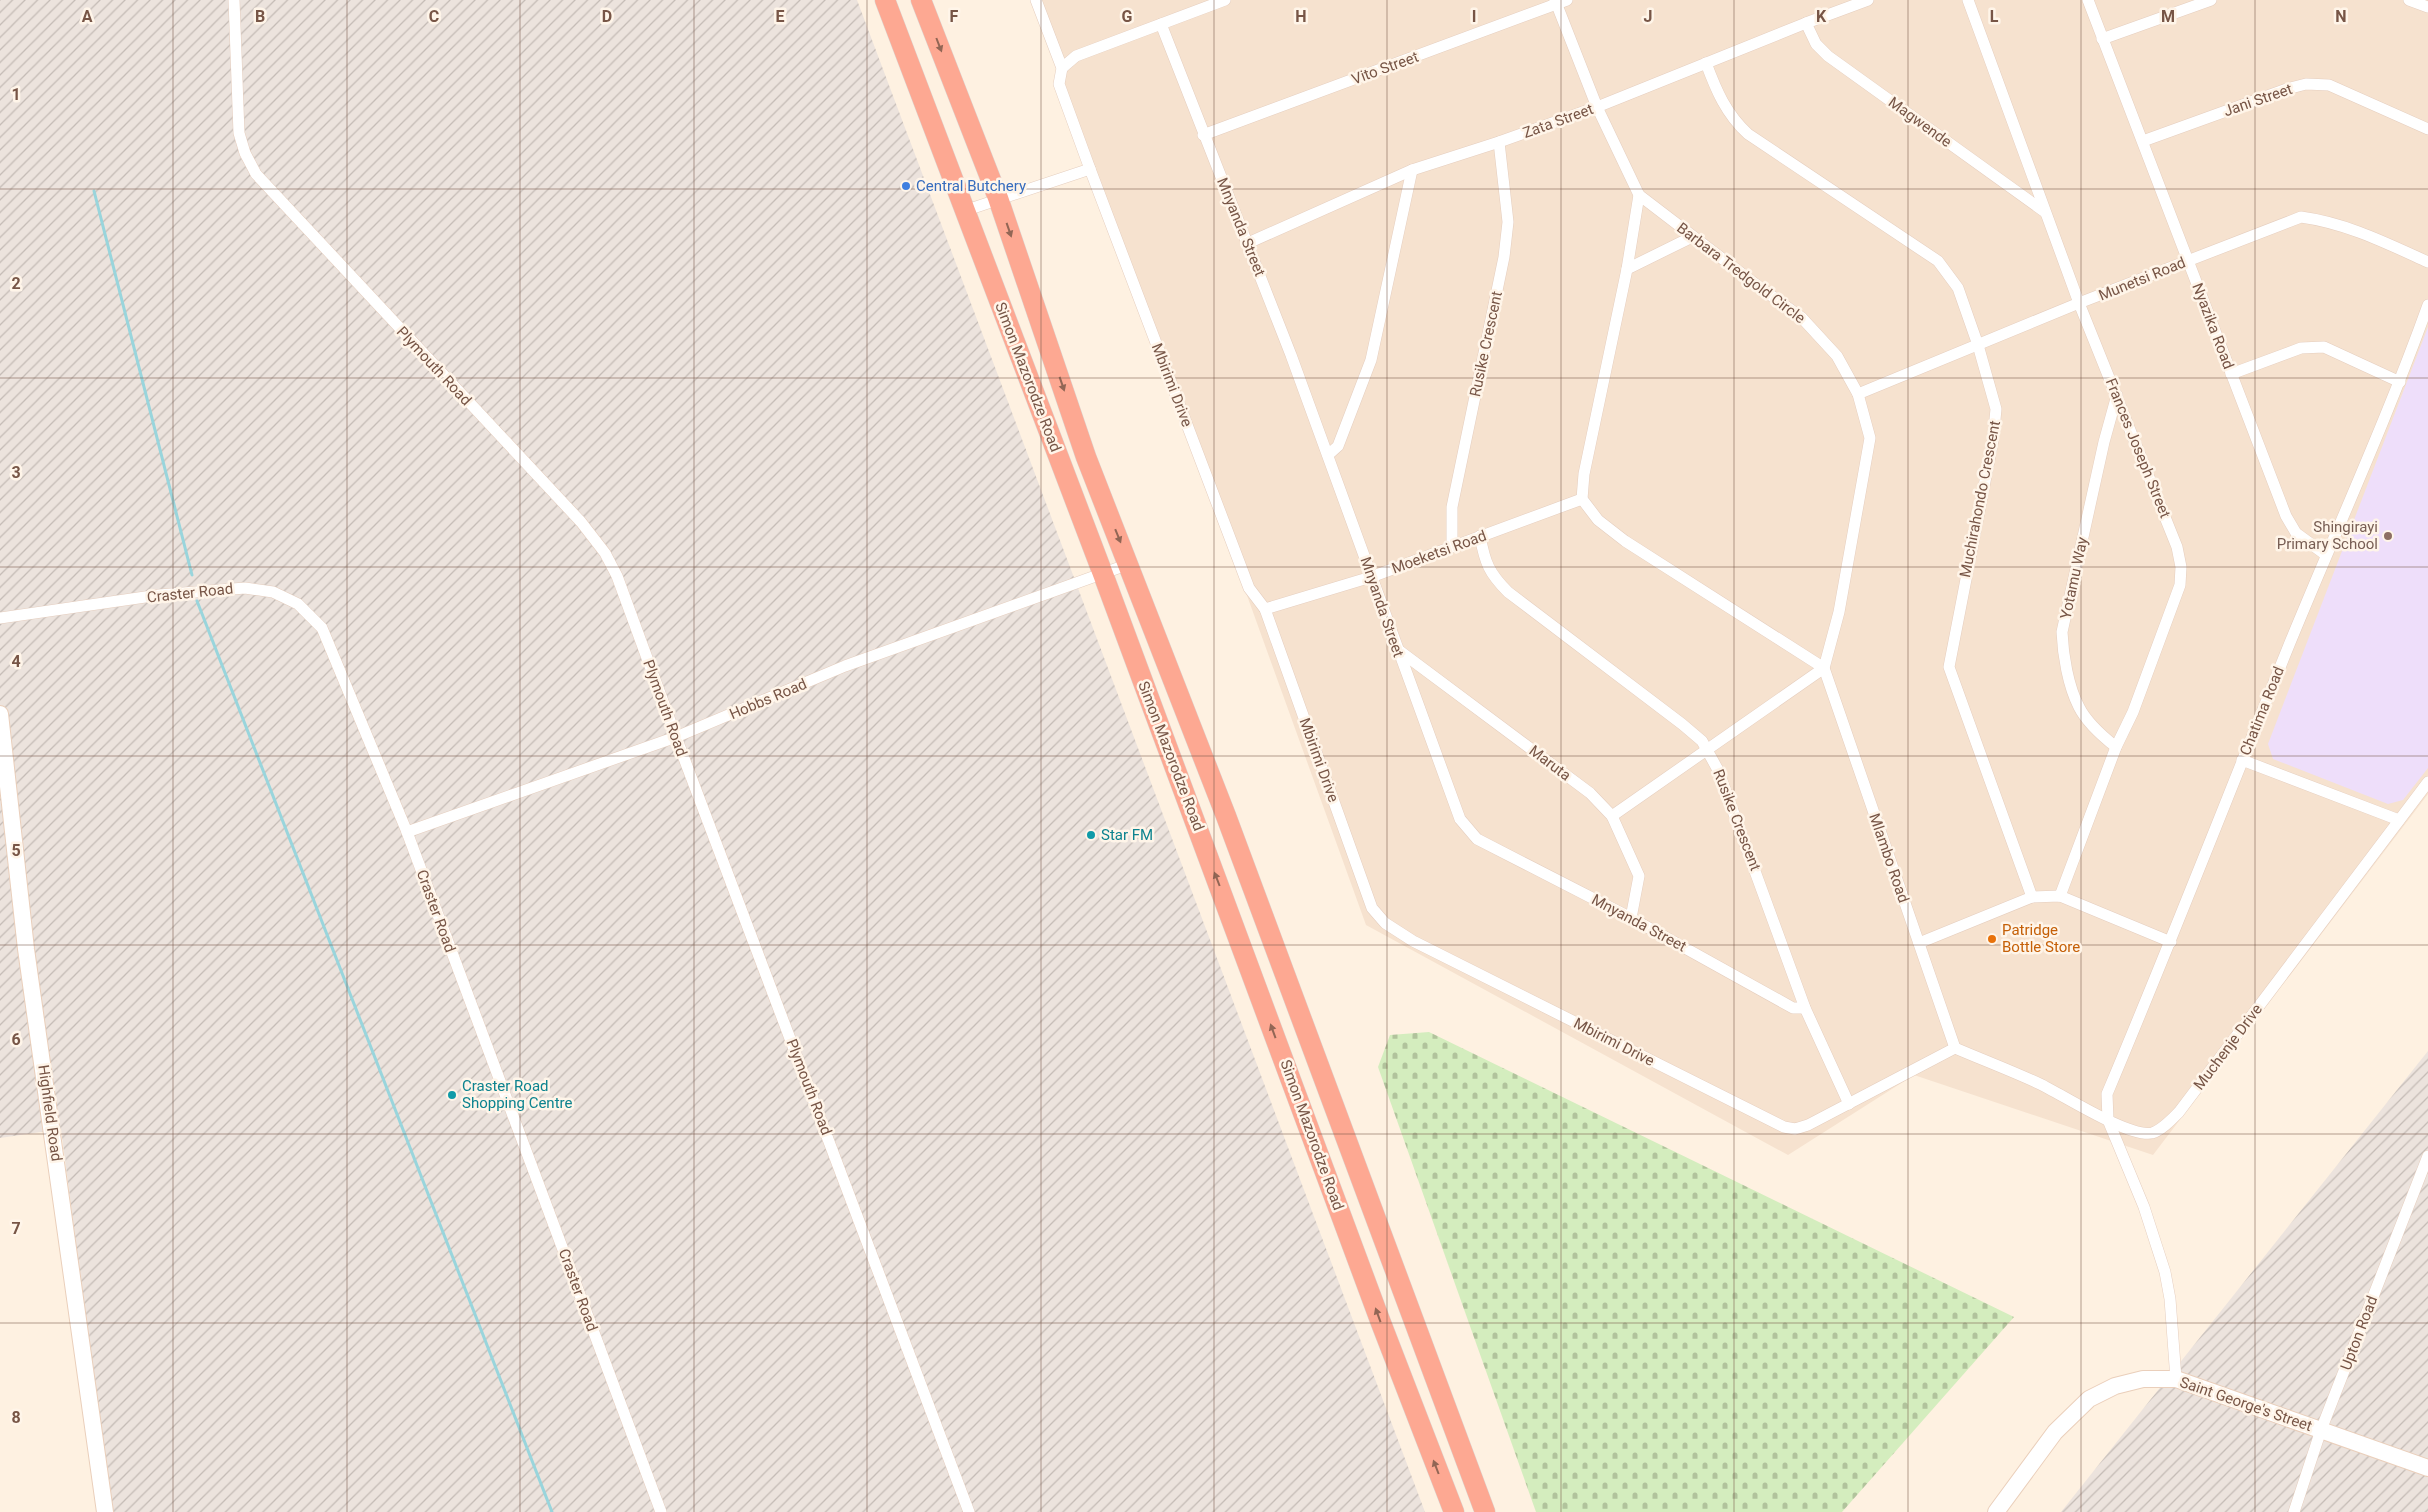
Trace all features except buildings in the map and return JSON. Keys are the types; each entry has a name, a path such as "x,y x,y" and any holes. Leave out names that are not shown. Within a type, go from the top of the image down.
{"highway":[{"name":"Simon Mazorodze Road","path":"885,0 1102,574 1381,1323 1454,1512"},
{"name":"Simon Mazorodze Road","path":"921,0 998,198 1086,457 1129,564 1276,951 1484,1512"},
{"path":"1086,457 1087,499 1106,547 1106,561 1102,574"}],"street":[{"name":"Plymouth Road","path":"234,0 239,133 245,153 256,174 581,522 605,553 617,576 676,738 970,1512"},
{"name":"Mbirimi Drive","path":"1036,0 1062,68 1059,84 1090,169 1249,588 1265,609 1372,908 1385,923 1422,945 1784,1127 1795,1129 1808,1125 1955,1048"},
{"path":"1062,68 1076,56 1225,0"},
{"name":"Zata Street","path":"1248,242 1412,170 1499,142 1597,107 1868,0"},
{"name":"Frances Joseph Street","path":"1968,0 2079,303 2118,395 2177,547 2181,567 2180,586 2133,712 2116,747 2060,896"},
{"name":"Nyazika Road","path":"2088,0 2286,516 2296,533 2326,555"},
{"path":"2102,39 2211,0"},
{"path":"2409,0 2428,7"},
{"path":"1560,1 1597,107 1639,194 1627,269 1584,474 1582,499 1598,520 1625,541 1824,668 1612,816"},
{"name":"Vito Street","path":"1203,135 1560,1"},
{"name":"Magwende","path":"1806,23 1816,44 1828,56 2045,212"},
{"name":"Mnyanda Street","path":"1161,24 1203,135 1248,242 1328,455 1460,819 1477,839 1631,918 1793,1008 1805,1008"},
{"name":"Muchirahondo Crescent","path":"1706,63 1725,108 1734,121 1748,134 1938,261 1958,288 1978,345 1996,409 1994,432 1949,667 2032,897"},
{"name":"Jani Street","path":"2143,141 2287,89 2306,84 2329,85 2428,129"},
{"name":"Rusike Crescent","path":"1452,546 1452,507 1504,257 1508,222 1499,142"},
{"path":"964,211 998,198 1090,169"},
{"path":"1328,455 1338,446 1372,360 1412,170"},
{"name":"Barbara Tredgold Circle","path":"1639,194 1692,237 1802,318 1837,356 1858,394 1870,438 1839,612 1824,668"},
{"name":"Munetsi Road","path":"1858,394 2079,303 2301,217 2326,220 2353,229 2428,262"},
{"path":"1627,269 1692,237"},
{"name":"Chatima Road","path":"2108,1120 2107,1094 2171,942 2242,760 2326,555 2400,382 2428,305"},
{"path":"2231,374 2301,348 2324,347 2400,382"},
{"name":"Yotamu Way","path":"2116,747 2096,730 2079,707 2063,657 2062,632 2104,442 2118,395"},
{"name":"Moeketsi Road","path":"1265,609 1371,577 1582,499"},
{"name":"Rusike Crescent","path":"1480,536 1484,561 1493,576 1508,592 1702,741 1722,778 1805,1008 1849,1104"},
{"name":"Hobbs Road","path":"407,832 676,738 845,666 1129,564"},
{"name":"Craster Road","path":"0,618 160,595 245,588 273,592 298,604 322,628 407,832 661,1512"},
{"name":"Maruta","path":"1397,649 1590,793 1612,816 1639,876 1631,918"},
{"name":"Mlambo Road","path":"1824,668 1955,1048"},
{"name":"Highfield Road","path":"0,714 26,949 104,1512"},
{"path":"2242,760 2398,820"},
{"name":"Muchenje Drive","path":"1955,1048 2040,1085 2130,1130 2151,1133 2165,1125 2179,1112 2428,782"},
{"path":"1919,942 2032,897 2060,896 2171,942"},
{"path":"2108,1120 2144,1207 2165,1272 2170,1299 2176,1378"},
{"name":"Upton Road","path":"2294,1512 2321,1430 2428,1156"},
{"name":"Saint George's Street","path":"1996,1512 2055,1432 2088,1399 2115,1386 2144,1379 2176,1378 2428,1468"}],"shaded area":[{"path":"0,0 857,0 1425,1512 111,1512 61,1129 0,1138"},
{"path":"1032,0 2428,0 2428,794 2153,1155 1914,1075 1788,1155 1366,925"},
{"name":"Shingirayi Primary School","path":"2428,327 2428,768 2403,800 2388,804 2273,759 2268,744"},
{"path":"2428,1051 2428,1512 2061,1512"}],"green space":[{"path":"1429,1032 2014,1317 1842,1512 1536,1512 1378,1067 1390,1035"}],"waterway":[{"path":"94,191 192,575"},
{"path":"197,601 552,1512"}],"place":[{"name":"Central Butchery","path":"906,186"},
{"name":"Shingirayi Primary School","path":"2388,536"},
{"name":"Star FM","path":"1091,835"},
{"name":"Patridge Bottle Store","path":"1992,939"},
{"name":"Craster Road Shopping Centre","path":"452,1095"}]}
